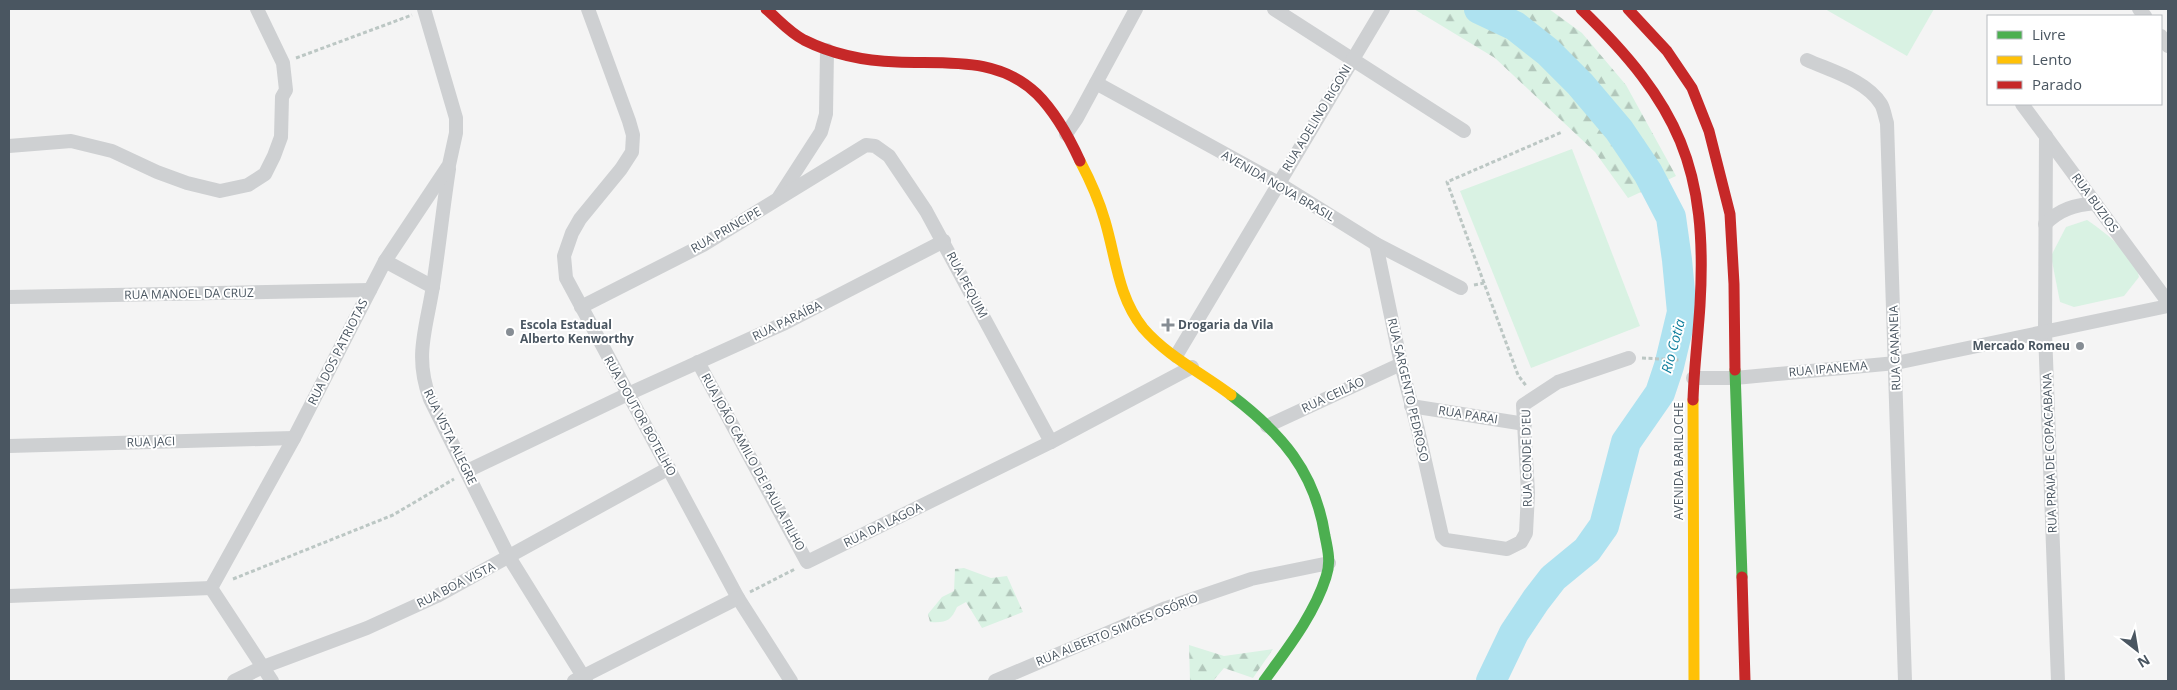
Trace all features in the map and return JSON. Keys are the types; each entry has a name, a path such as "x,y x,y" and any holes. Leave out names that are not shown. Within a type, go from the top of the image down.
{"main road":[{"path":"766,9 797,36 827,50 894,62 949,62 979,65 1009,75 1037,93 1066,134 1102,212 1119,282 1137,320 1162,346 1223,388 1294,452 1306,473 1316,497 1323,524 1329,563 1320,592 1289,645 1264,681"},
{"name":"AVENIDA BARILOCHE","path":"1581,9 1613,39 1638,67 1673,124 1689,161 1697,199 1701,270 1697,354 1693,378 1694,681"},
{"path":"1628,9 1667,51 1692,88 1709,131 1730,214 1734,284 1735,378 1745,681"}],"street":[{"path":"9,146 70,141 112,151 187,184 220,191 248,185 265,174 281,137 282,98 286,90 283,63 257,9"},
{"name":"RUA DOS PATRIOTAS","path":"211,588 294,438 385,261 449,165 456,133 456,118 424,9"},
{"name":"RUA DOUTOR BOTELHO","path":"588,9 618,87 633,135 632,152 622,169 580,219 568,242 564,256 566,278 738,598 791,681"},
{"path":"1066,134 1136,9"},
{"path":"1274,9 1464,131"},
{"name":"RUA ADELINO RIGONI","path":"1176,356 1352,58 1383,9"},
{"path":"777,200 821,132 826,114 827,50"},
{"name":"RUA CANANEIA","path":"1807,60 1847,77 1868,89 1882,104 1887,123 1905,681"},
{"name":"AVENIDA NOVA BRASIL","path":"1096,82 1278,183 1376,244 1461,288"},
{"name":"RUA BUZIOS","path":"2023,105 2168,302"},
{"name":"RUA PRAIA DE COPACABANA","path":"2046,136 2045,332 2058,681"},
{"name":"RUA PRINCIPE","path":"581,307 702,245 866,145"},
{"name":"RUA PEQUIM","path":"866,145 875,146 889,156 926,211 944,241 1051,442"},
{"name":"RUA VISTA ALEGRE","path":"449,165 433,287 421,349 424,382 430,399 509,557 581,680"},
{"path":"2045,224 2055,214 2066,208 2095,202"},
{"name":"RUA PARAÍBA","path":"467,471 628,394 785,323 944,241"},
{"name":"RUA SARGENTO PEDROSO","path":"1376,244 1400,364 1442,536"},
{"path":"385,261 433,287"},
{"name":"RUA MANOEL DA CRUZ","path":"9,298 370,290"},
{"name":"RUA IPANEMA","path":"1693,378 1735,378 1896,363 2168,306"},
{"name":"RUA CONDE D'EU","path":"1442,536 1446,540 1507,549 1521,542 1526,533 1528,520 1523,405 1558,382 1630,358"},
{"name":"RUA JOÃO CAMILO DE PAULA FILHO","path":"698,362 807,562"},
{"name":"RUA CEILÃO","path":"1267,426 1400,364"},
{"name":"RUA DA LAGOA","path":"807,562 1051,442 1192,367"},
{"name":"RUA PARAI","path":"1411,406 1525,424"},
{"name":"RUA JACI","path":"9,446 294,438"},
{"name":"RUA BOA VISTA","path":"234,681 263,667 367,628 437,596 669,468"},
{"name":"RUA ALBERTO SIMÕES OSÓRIO","path":"995,681 1166,608 1250,579 1329,563"},
{"path":"9,596 211,588 272,681"},
{"path":"581,680 738,598"}],"path":[{"path":"283,63 424,9"},
{"path":"1535,397 1518,375 1447,182 1562,132"},
{"path":"1461,288 1484,283"},
{"path":"1655,358 1677,361"},
{"path":"211,588 393,515 467,471"},
{"path":"738,598 807,562"}],"green space":[{"path":"1414,9 1549,9 1582,33 1626,85 1676,176 1628,198 1595,152 1495,58"},
{"path":"1825,9 1934,9 1907,56"},
{"path":"1572,149 1640,326 1531,368 1460,191"},
{"path":"2087,220 2125,252 2139,277 2124,296 2074,307 2060,302 2051,256 2066,227"},
{"path":"964,568 991,578 1007,576 1023,612 982,628 966,602 957,607 947,620 930,622 928,614 942,597 954,591 955,569"},
{"path":"1189,645 1224,656 1273,649 1253,678 1224,668 1213,681 1190,681"}],"waterway":[{"name":"Rio Cotia","path":"1479,9 1515,26 1548,52 1580,84 1619,130 1648,173 1671,217 1682,312 1669,366 1660,393 1626,442 1604,526 1587,550 1553,578 1536,600 1514,633 1491,681"}],"traffic: fast":[{"path":"1735,370 1742,577"},
{"path":"1231,395 1265,424 1293,455 1313,492 1320,513 1328,551 1328,572 1321,591 1291,644 1264,681"}],"traffic: slow":[{"path":"1080,161 1100,205 1123,290 1135,316 1152,338 1185,364 1231,395"},
{"path":"1693,400 1694,681"}],"traffic: jam":[{"path":"766,9 799,37 838,53 885,61 971,64 1006,73 1022,82 1044,101 1062,126 1080,161"},
{"path":"1581,9 1615,43 1642,76 1664,108 1680,141 1692,176 1699,214 1701,257 1700,305 1693,400"},
{"path":"1628,9 1667,51 1692,88 1709,131 1730,214 1734,284 1735,370"},
{"path":"1742,577 1745,681"}],"place":[{"name":"Drogaria da Vila","path":"1168,325"},
{"name":"Escola Estadual Alberto Kenworthy","path":"510,332"},
{"name":"Mercado Romeu","path":"2080,346"}]}
